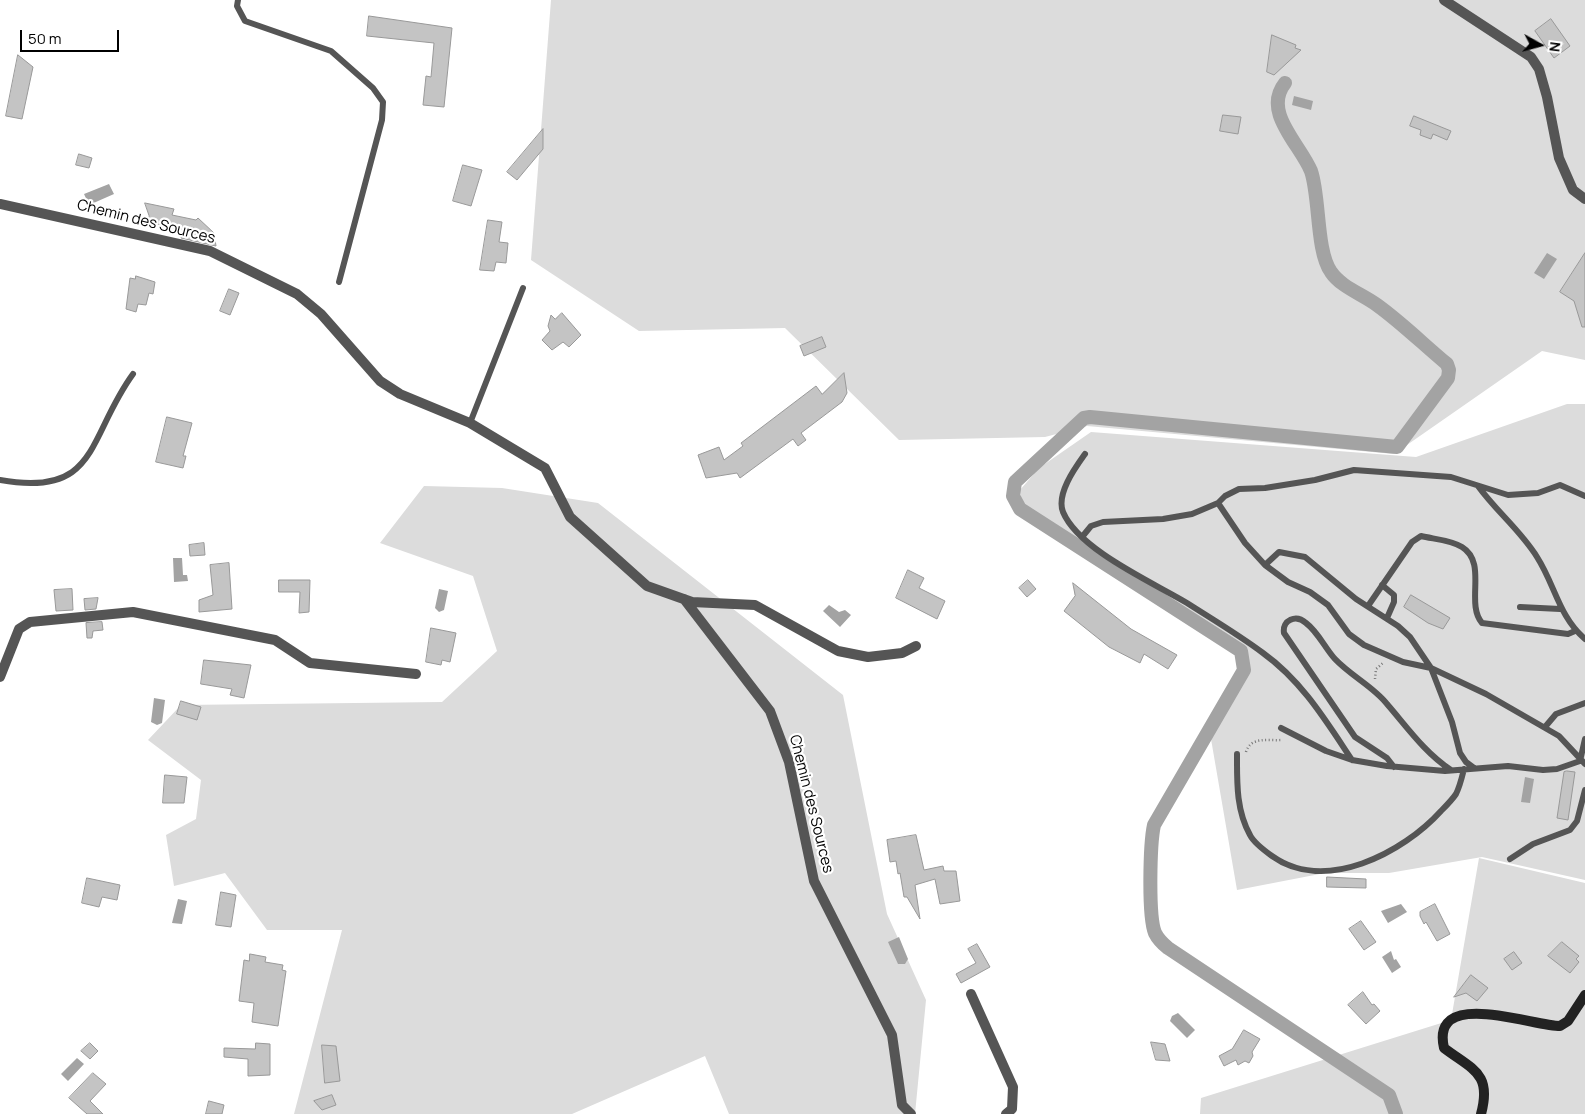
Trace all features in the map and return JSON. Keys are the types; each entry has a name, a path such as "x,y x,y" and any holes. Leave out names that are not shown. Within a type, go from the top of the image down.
{"street":[{"path":"1444,0 1531,57 1539,69 1547,97 1559,158 1573,190 1585,199"},
{"name":"Chemin des Sources","path":"0,204 210,251 297,294 321,314 380,382 400,394 470,423 545,468 570,517 647,586 692,602 755,605 838,651 868,657 902,653 916,646"},
{"name":"Chemin des Sources","path":"684,600 770,711 789,762 814,881 892,1035 902,1105 911,1114"},
{"path":"0,677 19,629 30,622 133,612 275,640 310,663 416,674"},
{"path":"971,994 1013,1087 1012,1109 1006,1114"},
{"path":"1481,1114 1485,1088 1480,1075 1444,1048 1442,1030 1447,1022 1456,1016 1470,1013 1524,1019 1560,1026 1568,1021 1585,995"}],"lane":[{"path":"238,0 238,6 245,21 331,51 372,88 383,102 382,120 339,282"},
{"path":"470,423 523,288"},
{"path":"0,480 26,485 56,481 70,475 84,462 118,395 133,374"},
{"path":"1085,454 1071,473 1064,492 1062,510 1070,526 1114,560 1247,642 1296,680 1309,695 1352,760"},
{"path":"1082,537 1091,526 1103,522 1170,518 1192,514 1218,503 1225,496 1239,489 1265,488 1315,480 1354,470 1451,477 1508,495 1524,496 1560,485 1585,496"},
{"path":"1478,486 1533,551 1548,578 1560,608 1575,632 1585,639"},
{"path":"1218,503 1244,543 1265,565 1288,582 1310,592 1328,605 1349,634 1364,645 1403,662 1431,668 1486,694 1566,741 1582,762"},
{"path":"1368,606 1412,542 1418,537 1450,542 1464,547 1472,558 1475,608 1478,618 1482,623 1568,634 1575,632"},
{"path":"1265,565 1279,552 1305,557 1410,636 1431,668 1452,722 1460,753 1466,762 1474,768"},
{"path":"1382,585 1394,595 1394,602 1387,618"},
{"path":"1520,607 1560,608"},
{"path":"1394,767 1387,758 1355,736 1284,633 1283,626 1286,621 1293,619 1306,622 1335,659 1387,703 1426,748 1451,770"},
{"path":"1545,727 1556,714 1585,703"},
{"path":"1281,728 1326,752 1352,760 1394,767 1451,770 1508,766 1543,770 1557,769 1582,762"},
{"path":"1582,762 1585,739"},
{"path":"1237,754 1237,791 1242,816 1250,837 1281,862 1311,871 1325,871 1362,863 1401,846 1433,820 1456,795 1464,769"},
{"path":"1510,859 1533,844 1570,830 1577,821 1585,790"}],"path":[{"path":"1375,684 1376,669"},
{"path":"1237,765 1244,757 1248,746 1258,739 1282,740 1292,734"}],"shaded area":[{"path":"551,0 1585,0 1585,360 1542,351 1394,454 1087,426 1045,437 899,440 785,328 639,331 531,260"},
{"path":"1294,96 1313,101 1311,110 1292,105"},
{"path":"109,184 114,194 89,205 84,194"},
{"path":"1547,253 1557,259 1544,279 1534,273"},
{"path":"1567,404 1585,404 1585,880 1482,857 1389,873 1325,873 1237,890 1211,739 1247,672 1249,663 1245,647 1042,520 1021,505 1020,490 1039,468 1091,432 1416,457"},
{"path":"424,486 502,488 598,503 843,695 887,914 926,1000 915,1114 729,1114 705,1056 572,1114 294,1114 342,930 267,930 225,873 174,886 166,835 196,819 201,780 148,740 181,705 442,702 497,651 473,576 380,543"},
{"path":"173,558 182,558 183,575 187,575 188,581 174,582"},
{"path":"439,589 448,591 444,610 439,612 435,608"},
{"path":"829,605 839,612 845,610 851,615 840,627 823,611"},
{"path":"154,698 165,700 162,723 157,725 151,722"},
{"path":"1525,777 1534,779 1530,803 1521,802"},
{"path":"1479,858 1585,883 1585,1114 1200,1114 1201,1098 1451,1020"},
{"path":"178,899 187,901 182,924 172,923"},
{"path":"1401,904 1407,912 1388,923 1381,911"},
{"path":"899,937 908,959 905,964 898,964 888,942"},
{"path":"1391,951 1394,960 1396,959 1401,967 1392,973 1382,957"},
{"path":"1178,1013 1195,1030 1187,1038 1170,1021 1172,1016"},
{"path":"77,1058 84,1064 68,1081 61,1074"}],"building":[{"path":"369,16 452,28 444,107 423,105 426,76 431,77 434,43 367,36"},
{"path":"1551,19 1570,46 1554,58 1535,31"},
{"path":"1272,35 1296,45 1295,48 1301,50 1274,75 1267,72"},
{"path":"18,55 33,67 22,119 6,116"},
{"path":"1223,115 1241,117 1238,134 1220,131"},
{"path":"1414,116 1451,131 1447,140 1433,134 1431,139 1420,135 1421,130 1410,126"},
{"path":"543,129 543,149 517,180 507,172"},
{"path":"79,154 92,158 89,168 76,165"},
{"path":"463,165 482,170 471,206 453,201"},
{"path":"145,203 174,209 172,215 196,220 198,218 214,233 216,246 181,238 183,230 148,222 149,216"},
{"path":"488,220 502,222 499,242 508,243 506,263 496,262 494,271 480,270"},
{"path":"1585,253 1585,327 1582,327 1574,301 1560,292"},
{"path":"136,276 155,282 153,294 149,293 146,305 138,304 136,312 126,309 130,278 135,279"},
{"path":"229,289 239,293 230,315 220,311"},
{"path":"562,313 581,335 569,347 563,342 552,350 542,340 550,331 548,326 551,315 555,319"},
{"path":"822,337 826,347 804,356 800,346"},
{"path":"844,373 847,393 842,402 801,433 806,440 798,446 793,439 740,478 737,473 706,478 698,455 719,447 724,460 743,446 741,443 816,386 822,394"},
{"path":"167,417 192,423 183,456 186,456 183,468 156,462"},
{"path":"204,543 205,555 190,556 189,545"},
{"path":"229,563 232,609 199,612 199,600 213,595 210,565"},
{"path":"908,570 924,578 919,588 945,601 937,619 896,598"},
{"path":"279,580 310,580 309,612 299,613 300,592 279,592"},
{"path":"1028,580 1036,589 1027,597 1019,588"},
{"path":"1073,583 1131,629 1177,655 1168,669 1144,654 1140,663 1109,647 1064,611 1075,596"},
{"path":"72,589 73,610 56,611 54,590"},
{"path":"1411,595 1450,618 1443,629 1428,623 1404,607"},
{"path":"98,598 96,609 85,610 84,599"},
{"path":"102,622 103,630 93,631 92,638 87,638 86,623"},
{"path":"431,628 456,633 450,662 442,660 441,665 426,662"},
{"path":"204,660 251,665 244,698 230,695 232,689 201,684"},
{"path":"181,701 201,707 197,720 177,714"},
{"path":"1564,772 1575,772 1568,820 1557,818"},
{"path":"165,775 187,777 184,803 163,803"},
{"path":"916,835 924,870 943,866 944,871 956,871 960,901 940,904 935,879 915,885 920,919 907,897 904,897 896,861 890,862 887,840"},
{"path":"1327,877 1366,879 1366,888 1327,887"},
{"path":"87,878 120,885 117,900 102,897 99,907 82,903"},
{"path":"221,892 236,895 231,927 216,925"},
{"path":"1435,904 1450,934 1437,941 1426,922 1424,924 1420,916 1420,912"},
{"path":"1361,921 1376,942 1364,950 1349,929"},
{"path":"1562,942 1579,956 1576,959 1579,962 1570,973 1548,956"},
{"path":"977,944 990,967 961,983 956,974 976,963 968,949"},
{"path":"1514,952 1522,963 1512,970 1504,959"},
{"path":"250,954 266,957 265,962 283,965 282,970 286,971 278,1026 252,1022 254,1003 239,1001 244,960 249,961"},
{"path":"1471,975 1488,988 1477,1001 1466,993 1454,997"},
{"path":"1363,992 1372,1005 1374,1004 1380,1011 1366,1024 1348,1005"},
{"path":"1244,1030 1260,1039 1252,1052 1253,1056 1249,1063 1245,1061 1238,1065 1236,1060 1224,1066 1219,1056 1232,1049"},
{"path":"1151,1042 1165,1044 1170,1061 1156,1060"},
{"path":"90,1043 98,1051 90,1059 81,1051"},
{"path":"256,1043 270,1044 270,1075 248,1076 248,1059 224,1057 224,1048 255,1049"},
{"path":"322,1045 336,1046 340,1081 325,1083"},
{"path":"93,1073 106,1084 90,1101 103,1114 87,1114 69,1098"},
{"path":"332,1095 336,1105 322,1110 314,1101"},
{"path":"209,1101 224,1105 222,1114 206,1114"}],"waterway":[{"path":"1285,83 1279,94 1280,116 1285,128 1311,171 1316,195 1320,238 1326,263 1340,282 1386,312 1447,364 1449,370 1448,378 1397,447 1090,417 1084,418 1015,482 1013,496 1020,509 1241,651 1244,670 1154,825 1150,879 1151,911 1155,933 1168,948 1389,1095 1396,1114"}]}
